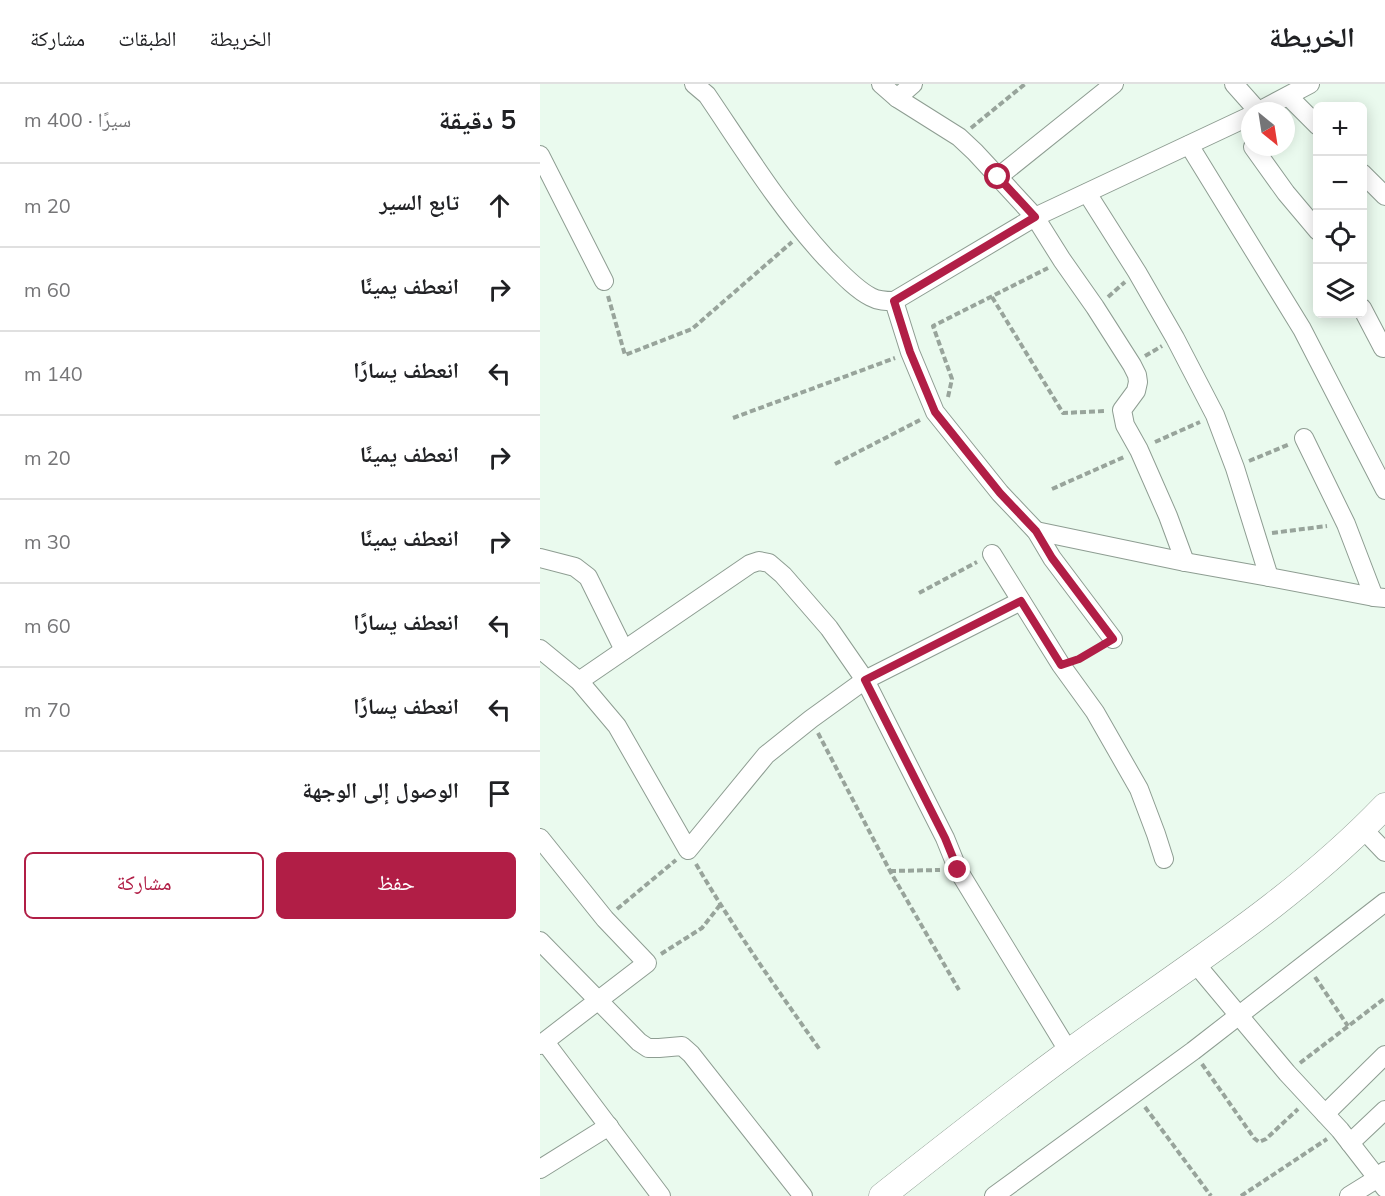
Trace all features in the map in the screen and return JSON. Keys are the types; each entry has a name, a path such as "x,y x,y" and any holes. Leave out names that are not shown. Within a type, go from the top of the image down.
{"main road":[{"path":"882,1196 1069,1052 1196,963 1328,862 1376,838 1385,806"}],"street":[{"path":"694,84 707,94 765,181 803,232 844,277 871,297 894,301 1035,217 1241,121"},
{"path":"881,84 897,98 959,138 975,152 1035,217 1132,365 1138,382 1136,391 1122,410 1125,425 1139,450 1168,516 1185,562"},
{"path":"897,98 913,84"},
{"path":"998,177 1114,84"},
{"path":"1234,84 1250,102"},
{"path":"1276,102 1310,84"},
{"path":"1288,96 1313,122"},
{"path":"1189,145 1302,329 1385,489"},
{"path":"540,155 604,280"},
{"path":"1259,156 1313,226"},
{"path":"1367,178 1385,196"},
{"path":"1087,193 1137,272 1215,415 1235,468 1269,577"},
{"path":"894,301 910,352 935,412 1000,493 1036,531 1052,558 1113,639"},
{"path":"1367,318 1383,348"},
{"path":"1304,438 1379,598"},
{"path":"1036,531 1185,562 1379,598"},
{"path":"992,554 1061,665 1095,712 1139,789 1164,859"},
{"path":"540,558 575,567 588,577 624,650"},
{"path":"579,681 750,564 759,561 769,564 783,575 829,628 865,680 945,838 958,870 1069,1052"},
{"path":"540,649 579,681 617,726 688,850 766,755 811,719 865,680 1021,601"},
{"path":"540,838 605,919 647,963 543,1044 609,1126 661,1196"},
{"path":"994,1196 1193,1051 1385,902"},
{"path":"540,941 639,1042 648,1048 682,1046 691,1054 803,1196"},
{"path":"1196,963 1287,1073 1383,1179 1349,1196"},
{"path":"1325,1114 1385,1055"},
{"path":"1345,1136 1385,1110"},
{"path":"540,1169 609,1126"}],"path":[{"path":"959,138 1025,84"},
{"path":"604,280 625,355 692,329 803,232"},
{"path":"835,464 935,412 946,409 952,379 933,326 1062,260"},
{"path":"1095,307 1137,272"},
{"path":"992,297 1063,413 1122,410"},
{"path":"1132,365 1175,338"},
{"path":"733,418 910,352"},
{"path":"1052,489 1215,415"},
{"path":"1235,468 1304,438"},
{"path":"1256,535 1346,524"},
{"path":"1061,665 1079,659 1113,639"},
{"path":"811,719 890,871 959,990"},
{"path":"605,919 688,850 720,905 820,1050"},
{"path":"890,871 958,870"},
{"path":"647,963 702,928 720,905"},
{"path":"1306,963 1348,1026"},
{"path":"1287,1073 1385,998"},
{"path":"1193,1051 1259,1142 1266,1139 1309,1098"},
{"path":"1135,1094 1211,1196"},
{"path":"1241,1196 1345,1136"}],"route":[{"path":"958,870 945,838 865,680 1021,601 1061,665 1079,659 1113,639 1052,558 1036,531 1000,493 935,412 910,352 894,301 1035,217 998,177"}]}
